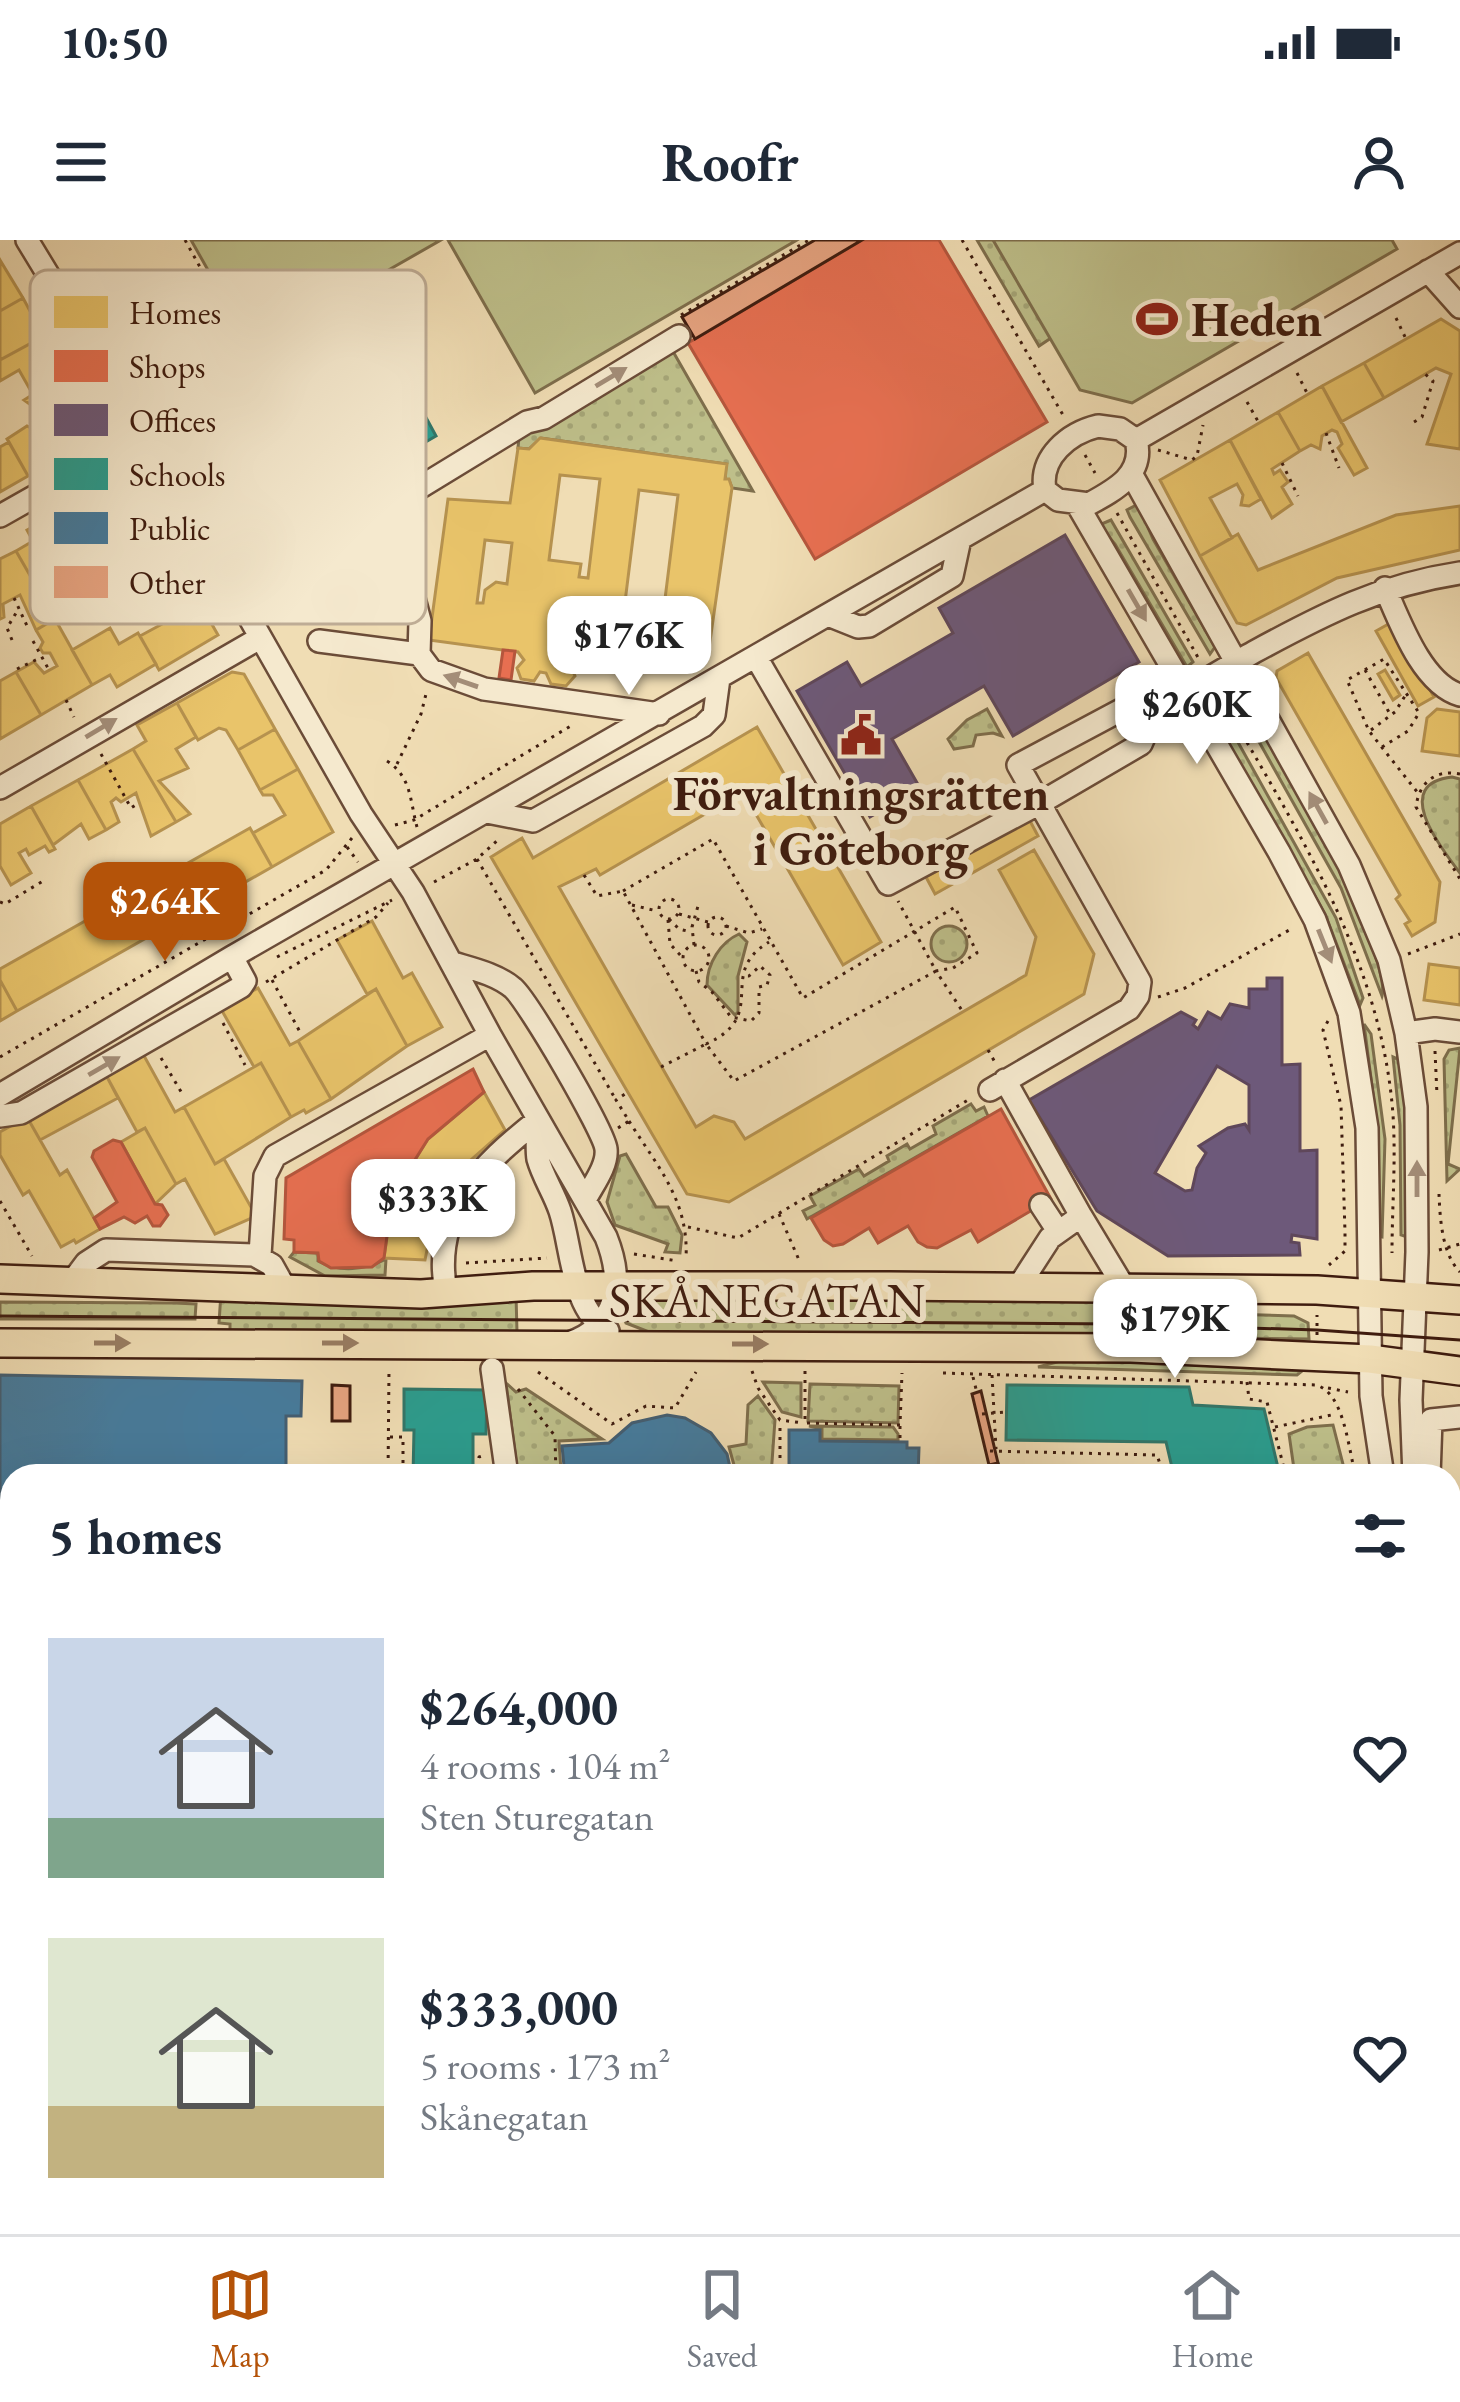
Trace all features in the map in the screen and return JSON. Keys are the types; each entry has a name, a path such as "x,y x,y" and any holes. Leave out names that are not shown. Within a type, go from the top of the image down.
{"main road":[{"name":"SKÅNEGATAN","path":"0,1279 446,1292 533,1272 578,1287 1317,1290 1460,1300"},
{"name":"SKÅNEGATAN","path":"0,1343 1131,1348 1370,1359 1460,1371"}],"street":[{"path":"27,240 46,270"},
{"path":"39,240 44,266"},
{"path":"1146,445 1106,426 1070,429 1049,460 1045,490 1077,505 1107,494 1132,475 1139,451 1146,445 1460,253"},
{"path":"1428,271 1460,307"},
{"path":"426,483 679,336"},
{"path":"1132,475 1364,894 1388,960 1406,1033 1416,1107 1414,1464"},
{"path":"0,1095 1045,490"},
{"path":"0,517 30,500"},
{"path":"1077,505 1315,920 1349,1013 1367,1128 1371,1396 1381,1464"},
{"path":"756,657 888,884 1141,744 1153,716 1186,690 1314,619 1385,588 1460,573"},
{"path":"1385,588 1433,679 1460,695"},
{"path":"250,624 453,963 613,1255 616,1286 600,1327 567,1344"},
{"path":"420,624 425,662"},
{"path":"0,788 258,639"},
{"path":"319,640 425,662 484,689 658,714"},
{"path":"487,812 532,821 588,792 703,726 714,715 719,679"},
{"path":"1125,1289 1081,1216 990,1089 1129,1010 1138,996 1138,972 1018,765 1123,709 1153,716"},
{"path":"0,1115 21,1113 241,987 245,981 232,957"},
{"path":"453,963 486,973 516,990 602,1139 606,1149 602,1168 585,1200"},
{"path":"1406,1033 1460,1031"},
{"path":"260,1255 265,1176 275,1156 490,1035"},
{"path":"538,1120 538,1160 560,1211 578,1287 600,1327 633,1344"},
{"path":"446,1292 441,1265 447,1228 495,1154 538,1120"},
{"path":"1041,1205 1058,1231"},
{"path":"1017,1288 1058,1231 1081,1216"},
{"path":"74,1280 86,1263 106,1250 260,1255 272,1264 286,1290"},
{"path":"501,1374 506,1464"},
{"path":"1429,1464 1431,1420 1460,1418"}],"path":[{"path":"185,240 202,270"},
{"path":"679,336 677,317 809,240"},
{"path":"962,240 1200,660"},
{"path":"1392,310 1406,340"},
{"path":"1294,366 1308,394"},
{"path":"1414,422 1422,418 1433,381 1425,374"},
{"path":"1243,395 1259,423"},
{"path":"1146,445 1192,460 1197,456 1204,418"},
{"path":"1326,433 1339,468"},
{"path":"1282,463 1298,496"},
{"path":"14,598 28,628"},
{"path":"12,640 7,628 19,608"},
{"path":"33,641 49,670"},
{"path":"17,669 41,657"},
{"path":"1382,747 1408,731 1418,711 1388,660 1379,659 1347,680 1369,731 1418,793 1421,819 1460,879"},
{"path":"395,766 421,714 425,662"},
{"path":"1364,669 1390,715"},
{"path":"1369,731 1408,695"},
{"path":"66,700 78,724"},
{"path":"105,761 131,808 137,804"},
{"path":"387,761 413,794 415,820"},
{"path":"1418,793 1433,776 1449,771 1460,774"},
{"path":"584,875 597,896 622,891 713,839 803,998 955,907 977,953 734,1082 706,1044 622,891"},
{"path":"0,1057 326,870 341,853"},
{"path":"477,859 679,1201 688,1227 686,1262"},
{"path":"0,902 43,881"},
{"path":"888,884 963,1012"},
{"path":"660,910 661,903 670,899 677,903 678,914"},
{"path":"630,904 660,910 682,931 692,933"},
{"path":"683,958 694,945 698,906"},
{"path":"668,918 678,914 708,922 720,917 726,926 748,933 764,929"},
{"path":"668,918 670,944 687,967 696,971"},
{"path":"708,922 715,935 726,926"},
{"path":"1138,996 1151,999 1185,988 1295,927"},
{"path":"1406,955 1460,934"},
{"path":"662,1067 728,1033 741,1012 748,959 771,941"},
{"path":"694,945 703,947 709,957 706,966 696,971"},
{"path":"744,976 754,968 766,968 769,981 759,987"},
{"path":"696,971 699,982 737,1021 751,1021 760,1013 759,987"},
{"path":"744,976 759,987"},
{"path":"271,979 300,1032"},
{"path":"1370,999 1376,1016"},
{"path":"1352,1464 1333,1394 1316,1385 1317,1267 1332,1264 1345,1251 1341,1106 1323,1030 1331,1018 1373,1008"},
{"path":"217,1011 245,1065"},
{"path":"154,1046 183,1096"},
{"path":"1436,1076 1437,1108"},
{"path":"688,1227 738,1238 990,1089"},
{"path":"616,1100 628,1092"},
{"path":"602,1139 629,1121"},
{"path":"1439,1190 1447,1249 1460,1272"},
{"path":"0,1201 32,1258"},
{"path":"778,1212 801,1264"},
{"path":"1392,1237 1393,1252"},
{"path":"1447,1249 1460,1244"},
{"path":"533,1344 533,1368 612,1424 646,1406 675,1408 697,1371"},
{"path":"388,1464 389,1367"},
{"path":"752,1371 780,1420 780,1464"},
{"path":"805,1371 805,1423"},
{"path":"900,1442 902,1372"},
{"path":"501,1374 555,1436 556,1464"},
{"path":"972,1374 977,1393"},
{"path":"992,1375 994,1450 1157,1455 1160,1464"},
{"path":"1247,1381 1249,1399 1267,1402 1283,1464"},
{"path":"982,1414 1006,1412"},
{"path":"1274,1427 1339,1413"},
{"path":"780,1420 899,1426"},
{"path":"388,1437 413,1438"},
{"path":"403,1437 403,1464"}],"green space":[{"path":"191,240 441,240 388,270 208,270"},
{"path":"448,240 797,240 535,393"},
{"path":"977,240 999,240 1054,336 1039,346"},
{"name":"Heden","path":"993,240 1392,240 1397,249 1132,403 1080,390"},
{"path":"671,348 753,491 732,488 725,479 726,464 541,438 529,449 518,448 519,437"},
{"path":"1138,504 1215,647 1210,654 1130,517 1127,510"},
{"path":"1111,520 1193,662 1187,667 1099,525"},
{"path":"1235,688 1273,744 1325,839 1368,936 1382,996 1341,888 1230,690"},
{"path":"1215,701 1336,918 1363,998 1360,1005 1325,914 1209,710 1209,703"},
{"path":"987,709 1002,736 976,735 973,746 954,749 948,739"},
{"path":"1460,779 1460,873 1433,833 1422,804 1424,791 1434,782"},
{"path":"949,926 961,932 967,944 961,956 949,962 937,956 931,944 937,932"},
{"path":"739,934 747,942 735,1015 707,985 716,954"},
{"path":"1364,1024 1371,1034 1385,1139 1382,1237 1377,1236 1376,1117"},
{"path":"1460,1048 1448,1164 1460,1169 1447,1181 1444,1059 1449,1050"},
{"path":"1393,1057 1400,1060 1408,1122 1407,1237 1401,1235 1400,1125"},
{"path":"971,1104 976,1111 984,1107 988,1116 807,1219 803,1211 815,1205 810,1196 859,1169 864,1176 907,1144 910,1149 936,1134 933,1126"},
{"path":"626,1154 656,1207 668,1207 682,1235 680,1253 665,1252 668,1244 615,1225 607,1202 620,1156"},
{"path":"294,1252 318,1253 318,1261 343,1269 386,1259 385,1275 325,1276 290,1257"},
{"path":"221,1293 516,1295 517,1332 230,1336 230,1324 219,1323"},
{"path":"622,1297 1192,1300 1192,1313 1294,1316 1308,1323 1309,1339 649,1332 626,1323"},
{"path":"0,1302 196,1304 195,1319 0,1319"},
{"path":"1072,1358 1302,1371 1297,1375 1038,1367"},
{"path":"763,1382 801,1383 801,1417 782,1412"},
{"path":"506,1383 516,1392 526,1389 602,1439 559,1441 561,1464 516,1464"},
{"path":"810,1384 899,1386 898,1423 808,1421"},
{"path":"758,1396 775,1420 772,1464 734,1464 729,1447 746,1444 748,1405"},
{"path":"1333,1425 1343,1464 1293,1464 1289,1434"},
{"path":"809,1426 893,1427 898,1440 822,1439 822,1429"}],"building: Homes":[{"path":"0,260 23,298 0,311"},
{"path":"23,298 30,311 30,344 0,360 0,311"},
{"path":"1441,319 1460,331 1460,449 1427,444 1451,374 1436,368 1384,398 1364,363"},
{"path":"30,344 30,389 19,370 0,381 0,360"},
{"path":"1364,363 1384,398 1341,422 1322,386"},
{"path":"1322,386 1367,468 1354,475 1338,448 1342,444 1337,432 1322,436 1320,449 1311,445 1300,451 1278,412"},
{"path":"1278,412 1300,451 1272,469 1274,474 1280,470 1288,482 1282,487 1292,504 1272,518 1230,440"},
{"path":"30,428 28,476 7,439"},
{"path":"540,438 727,464 725,479 732,488 708,655 586,641 585,650 561,647 559,661 569,662 575,676 566,686 551,684 546,673 540,672 534,681 521,679 517,668 524,660 518,652 429,640 448,499 510,503 518,448 529,449","holes":["560,475 600,479 588,578 579,577 581,564 549,560","639,490 678,495 664,607 625,602","485,540 512,543 507,584 496,582 485,590 483,603 477,603"]},
{"path":"1230,440 1261,499 1241,505 1243,495 1237,484 1210,498 1232,538 1200,556 1160,480"},
{"path":"9,442 28,476 0,492 0,447"},
{"path":"1460,506 1460,550 1337,578 1246,625 1237,623 1200,556 1238,534 1258,570 1396,515"},
{"path":"30,543 30,575 16,551"},
{"path":"16,551 30,575 30,617 20,595 3,604 0,619 0,559"},
{"path":"1392,622 1434,697 1418,706 1376,631"},
{"path":"58,624 92,685 41,715 16,672 34,662 44,673 57,666 50,653 40,648 43,642 36,630"},
{"path":"162,624 212,624 218,635 159,670 140,636"},
{"path":"110,628 119,644 138,633 156,664 117,687 110,675 92,685 72,650"},
{"path":"1308,653 1440,882 1435,922 1412,936 1405,924 1410,921 1396,899 1400,895 1276,678 1277,671"},
{"path":"1385,670 1400,695 1393,700 1378,674"},
{"path":"16,672 41,715 0,739 0,681"},
{"path":"232,672 244,674 275,729 238,750 226,730 219,728 198,740 177,703"},
{"path":"177,703 196,737 176,749 188,768 159,781 190,814 176,822 133,749 146,741 137,725"},
{"path":"1437,709 1460,712 1460,756 1422,751 1427,718"},
{"path":"757,727 881,942 843,965 743,792 600,875 596,869 559,887 696,1127 714,1116 734,1122 745,1139 1026,975 1036,937 999,870 1034,850 1094,954 1084,994 729,1202 687,1194 491,857 522,838 533,858"},
{"path":"275,729 298,769 260,790 238,750"},
{"path":"133,749 176,822 151,836 136,793 111,802 119,822 106,830 78,780"},
{"path":"298,769 333,832 272,867 253,833 285,815 273,795 260,790"},
{"path":"78,780 106,830 89,839 81,824 53,845 31,806"},
{"path":"31,806 55,849 49,852 45,846 29,855 26,849 19,853 31,873 11,885 0,866 0,824"},
{"path":"1029,819 1038,836 935,894 926,877"},
{"path":"250,828 272,867 17,1011 0,980 0,969"},
{"path":"372,921 403,978 412,973 442,1027 407,1046 376,989 367,994 337,940"},
{"path":"1429,964 1460,968 1460,1005 1424,1000"},
{"path":"0,980 17,1011 0,1021"},
{"path":"258,988 290,1045 298,1041 331,1099 306,1113 291,1117 261,1063 254,1067 221,1009"},
{"path":"376,989 407,1046 331,1099 298,1041"},
{"path":"143,1054 175,1112 184,1107 215,1164 224,1159 256,1216 215,1234 185,1179 176,1184 145,1128 137,1132 106,1075"},
{"path":"261,1063 291,1117 215,1164 184,1107"},
{"path":"106,1075 118,1098 40,1140 27,1117"},
{"path":"484,1092 505,1130 455,1174 436,1205 425,1260 384,1258 390,1214 403,1179 428,1139"},
{"path":"27,1117 60,1175 67,1170 100,1229 76,1243 61,1247 29,1191 23,1195 0,1155 0,1132"},
{"path":"145,1128 176,1184 155,1204 121,1142"}],"building: Shops":[{"path":"862,240 939,240 1047,422 815,559 688,343"},
{"path":"503,650 515,651 511,680 499,678"},
{"path":"473,1069 484,1092 428,1139 403,1179 390,1214 384,1258 372,1267 331,1268 319,1261 318,1253 294,1252 294,1240 284,1239 286,1178"},
{"path":"1001,1109 1051,1199 978,1242 971,1230 937,1248 927,1247 908,1226 878,1243 869,1228 843,1244 833,1246 824,1240 811,1218"},
{"path":"113,1140 121,1142 155,1204 162,1205 168,1215 160,1226 153,1226 147,1216 135,1223 124,1217 100,1229 94,1218 117,1202 92,1157"}],"building: Offices":[{"path":"1065,535 1139,662 1013,736 984,686 892,739 920,788 870,817 797,691 847,662 861,686 953,633 939,608"},
{"path":"1267,978 1282,978 1282,1065 1300,1064 1300,1151 1317,1150 1317,1239 1292,1235 1300,1255 1168,1256 1097,1211 1029,1100 1181,1012 1196,1020 1193,1025 1198,1029 1208,1012 1221,1019 1230,1004 1249,1008 1249,989 1267,989","holes":["1217,1066 1249,1085 1249,1130 1245,1124 1228,1128 1199,1146 1206,1153 1192,1190 1185,1191 1155,1173"]}],"building: Schools":[{"path":"426,418 436,436 426,442"},
{"path":"1007,1385 1189,1387 1193,1405 1264,1409 1277,1464 1171,1464 1166,1442 1006,1440"},
{"path":"404,1389 487,1390 486,1434 473,1434 473,1464 413,1464 414,1430 404,1430"}],"building: Public":[{"path":"0,1375 302,1381 301,1416 286,1416 286,1464 0,1464"},
{"path":"667,1415 685,1418 711,1433 729,1464 564,1464 562,1446 609,1443 632,1423"},
{"path":"789,1430 820,1430 820,1441 907,1442 907,1448 919,1448 918,1464 789,1464"}],"building: Other":[{"path":"815,240 862,240 695,339 682,317"},
{"path":"332,1385 350,1386 350,1421 332,1421"},
{"path":"981,1391 998,1463 989,1464 972,1394"}],"tram line":[{"path":"0,1316 1120,1324 1460,1340"}],"place":[{"name":"Heden","path":"1157,319"},
{"name":"Förvaltningsrätten i Göteborg","path":"861,735"}]}
